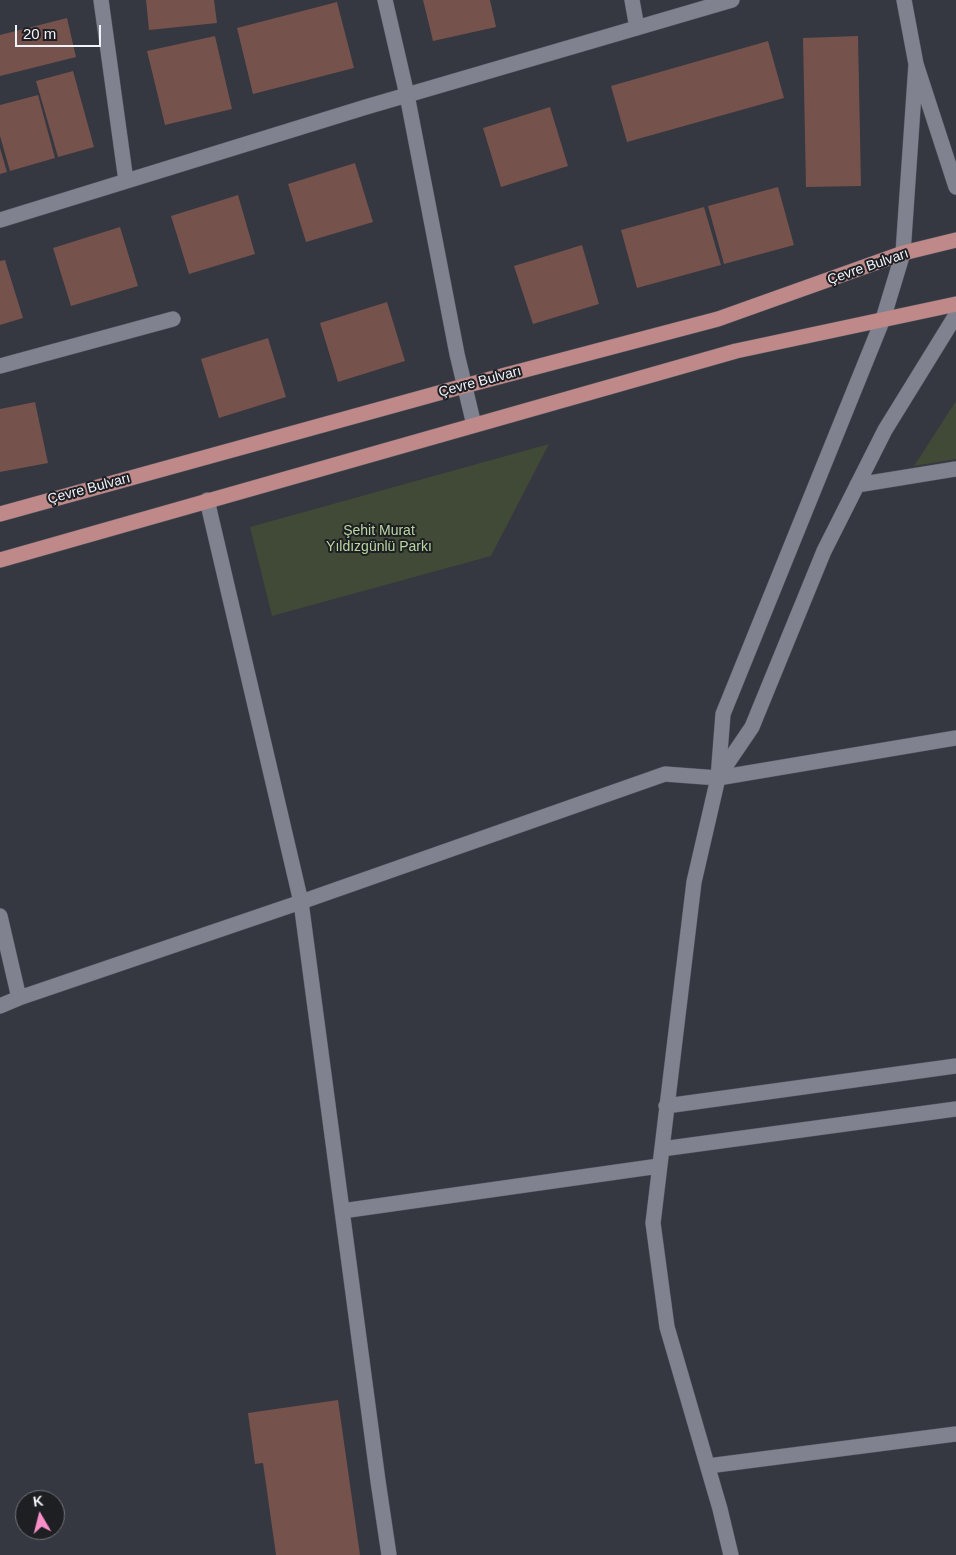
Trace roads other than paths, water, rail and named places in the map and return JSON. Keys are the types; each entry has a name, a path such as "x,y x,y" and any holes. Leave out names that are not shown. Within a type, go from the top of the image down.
{"main road":[{"name":"Çevre Bulvarı","path":"0,514 464,386 718,319 903,254 956,240"},
{"path":"0,560 736,351 956,304"}],"street":[{"path":"101,0 126,181"},
{"path":"385,0 407,95 457,354 474,425"},
{"path":"632,0 637,28"},
{"path":"0,220 407,95 732,0"},
{"path":"904,0 916,64 956,187"},
{"path":"731,1555 708,1466 668,1327 653,1223 666,1106 694,882 718,778 723,714 883,320 903,254 916,64"},
{"path":"718,778 752,727 824,551 885,430 956,315"},
{"path":"0,366 173,319"},
{"path":"857,485 956,469"},
{"path":"207,500 301,902 378,1481 390,1555"},
{"path":"0,1006 665,774 718,778 956,738"},
{"path":"0,916 19,998"},
{"path":"666,1106 956,1066"},
{"path":"662,1149 956,1109"},
{"path":"342,1211 659,1166"},
{"path":"708,1466 956,1434"}],"park label":[{"name":"Şehit Murat Yıldızgünlü Parkı","path":"379,540"}]}
